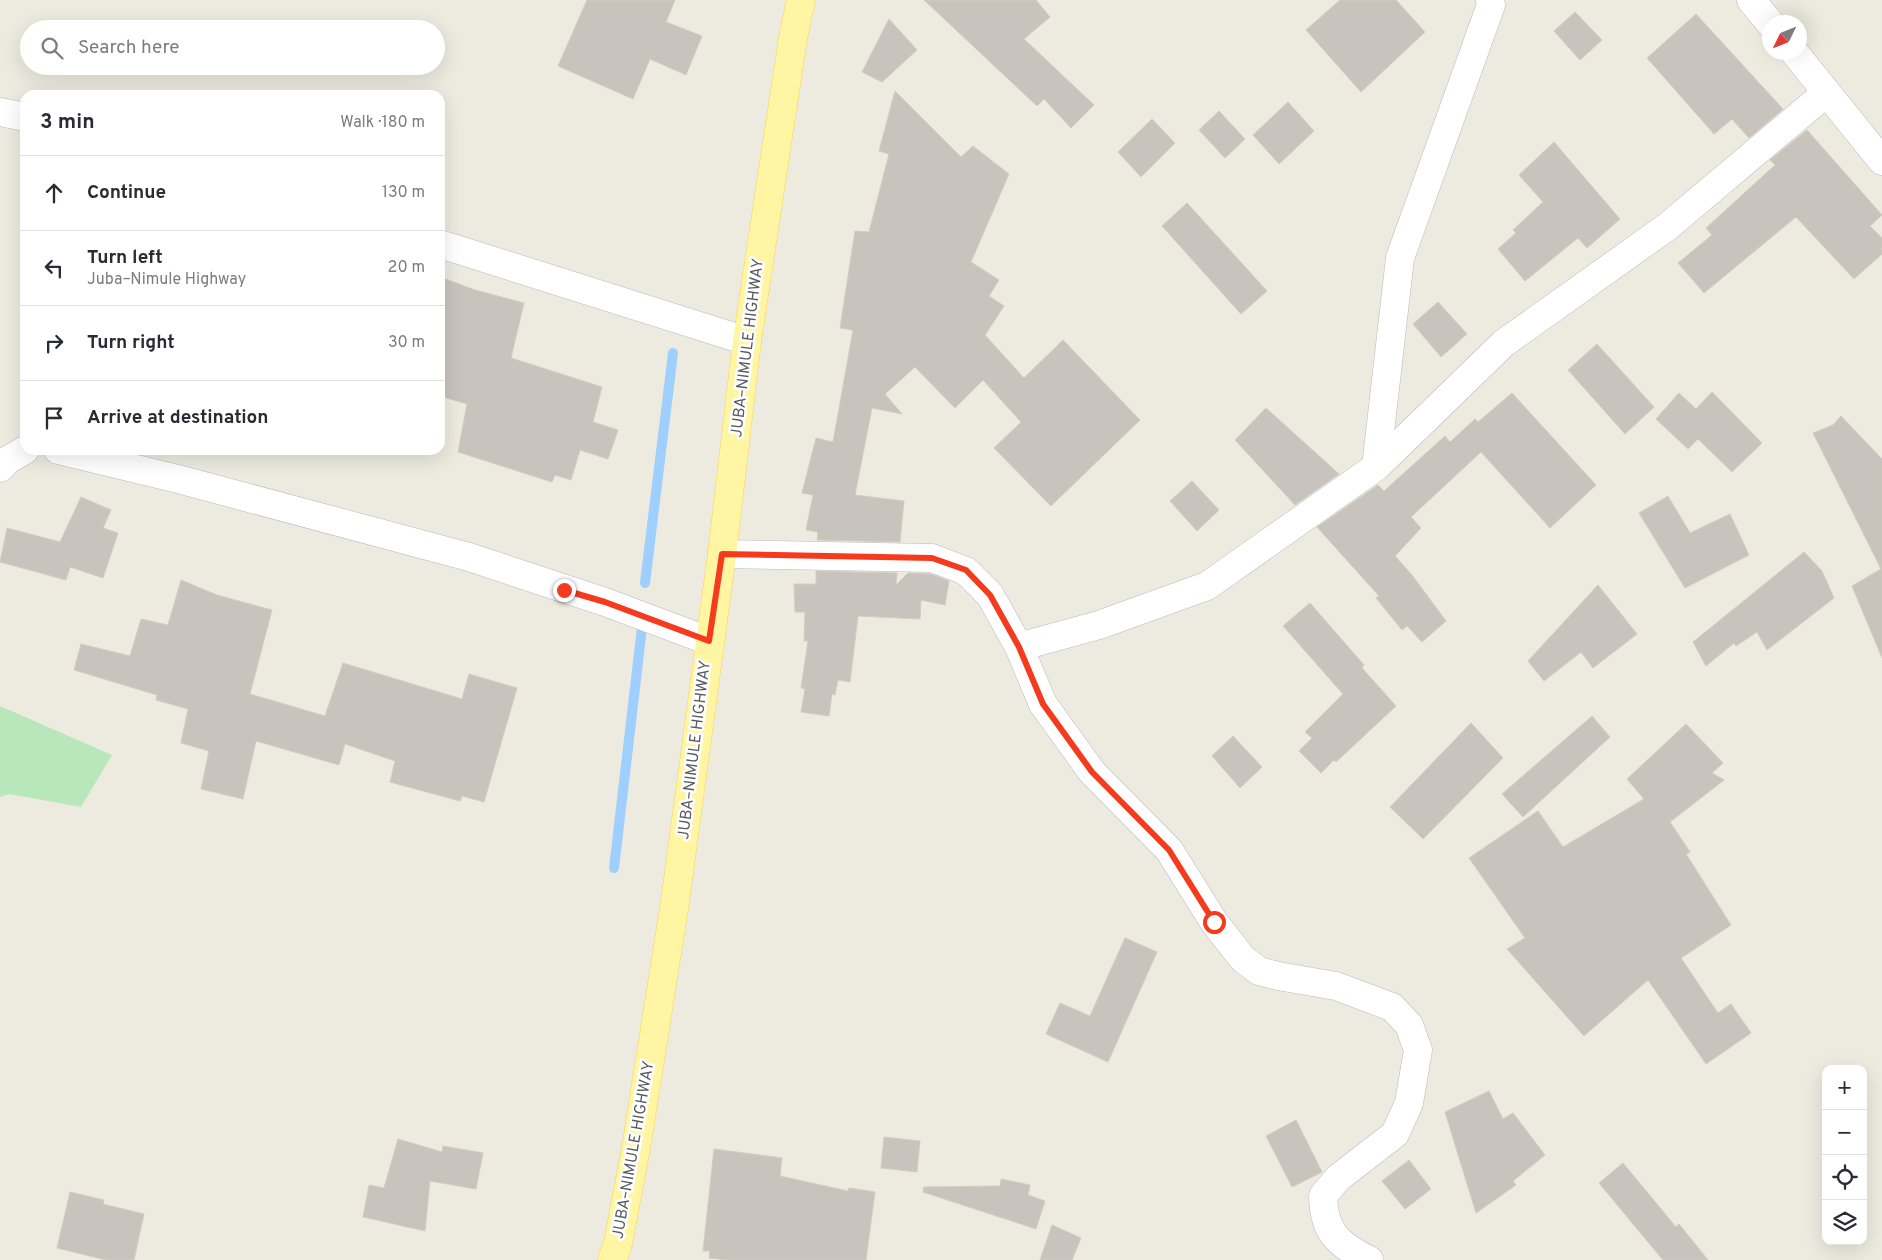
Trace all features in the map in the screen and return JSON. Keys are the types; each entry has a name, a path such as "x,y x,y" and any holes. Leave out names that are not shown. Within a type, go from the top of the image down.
{"main road":[{"name":"JUBA–NIMULE HIGHWAY","path":"612,1260 618,1243 636,1148 675,902 722,554 747,341 793,38 801,0"}],"street":[{"path":"1376,466 1400,258 1491,5 1490,0"},
{"path":"1751,0 1764,15"},
{"path":"1800,60 1882,161"},
{"path":"1019,647 1099,625 1207,586 1376,466 1504,343 1666,226 1826,93"},
{"path":"0,112 20,116"},
{"path":"445,246 747,341"},
{"path":"0,468 8,460 20,453"},
{"path":"79,455 178,478 460,554 605,602 709,641"},
{"path":"722,554 932,558 966,570 990,595 1019,647 1043,704 1092,772 1169,850 1214,922 1243,959 1259,971 1336,986 1392,1007 1409,1025 1418,1050 1409,1103 1395,1134 1338,1178 1323,1196 1324,1216 1334,1237 1352,1251 1370,1260"}],"green space":[{"path":"0,706 112,755 81,807 9,794 0,797"}],"building":[{"path":"587,0 675,0 666,22 702,36 686,75 650,59 633,99 558,66"},
{"path":"924,0 1036,0 1050,17 1024,39 1094,105 1071,128 1044,99 1037,106"},
{"path":"1340,0 1396,0 1425,32 1361,92 1306,30"},
{"path":"1575,12 1602,40 1580,60 1554,31"},
{"path":"1696,14 1783,109 1749,138 1732,119 1714,134 1647,58"},
{"path":"889,19 917,50 882,82 862,72"},
{"path":"895,91 961,157 973,146 1009,174 971,262 999,280 989,296 1004,306 985,335 1024,378 1063,340 1140,420 1051,506 994,448 1021,422 983,380 955,408 915,367 885,394 902,414 872,408 855,495 904,501 900,542 817,540 818,532 806,530 813,495 802,493 816,438 833,442 853,330 840,328 855,231 869,232 889,154 879,151"},
{"path":"1288,102 1314,131 1279,164 1253,135"},
{"path":"1219,111 1245,139 1225,158 1199,130"},
{"path":"1152,119 1175,143 1141,177 1118,152"},
{"path":"1807,130 1882,215 1870,226 1882,238 1882,254 1854,279 1796,217 1704,293 1678,263 1712,235 1706,228 1775,165 1770,160"},
{"path":"1554,142 1620,219 1587,248 1578,238 1525,281 1498,249 1516,233 1513,230 1543,202 1519,175"},
{"path":"1187,203 1267,291 1241,314 1162,226"},
{"path":"445,279 475,290 524,303 511,358 602,387 593,422 618,430 608,459 580,450 571,480 555,475 552,482 458,452 467,404 445,397"},
{"path":"1438,302 1467,334 1441,357 1413,324"},
{"path":"1597,344 1654,407 1625,434 1568,370"},
{"path":"1712,392 1762,443 1732,472 1698,439 1688,449 1656,419 1679,393 1696,409"},
{"path":"1512,393 1596,485 1550,528 1481,452 1411,517 1421,528 1395,556 1412,575 1446,621 1422,642 1407,626 1402,630 1376,598 1379,596 1317,527 1378,485 1384,491 1445,436 1450,442 1475,419 1478,422"},
{"path":"1266,408 1339,474 1295,505 1235,440"},
{"path":"1841,416 1882,459 1882,658 1852,586 1881,569 1813,433 1833,425"},
{"path":"1192,481 1219,510 1197,531 1170,501"},
{"path":"1668,496 1690,533 1730,514 1749,555 1685,588 1639,513"},
{"path":"81,497 111,510 103,528 118,533 103,578 70,567 66,580 0,562 7,528 60,542"},
{"path":"1804,552 1822,571 1834,598 1767,650 1757,632 1736,646 1734,643 1706,666 1693,642"},
{"path":"816,571 897,573 896,585 908,573 931,574 949,581 945,605 921,600 920,619 858,616 850,682 838,680 835,695 832,694 829,716 801,712 805,689 801,688 808,641 804,641 805,612 795,612 794,584 816,584"},
{"path":"181,580 217,595 272,610 250,694 325,716 343,663 462,699 469,674 517,688 484,802 462,796 460,801 390,782 395,761 345,744 339,765 256,741 243,799 201,789 209,751 181,743 188,709 156,700 157,695 74,670 81,644 130,656 141,619 168,625"},
{"path":"1598,585 1637,634 1593,668 1581,652 1544,681 1528,661"},
{"path":"1310,603 1364,665 1362,668 1396,706 1336,762 1334,760 1321,773 1299,751 1312,738 1305,732 1343,694 1283,626"},
{"path":"1592,716 1610,737 1523,817 1502,794"},
{"path":"1471,723 1503,758 1423,839 1390,807"},
{"path":"1686,724 1723,763 1712,773 1724,780 1670,822 1690,852 1686,854 1731,925 1681,958 1718,1013 1731,1004 1751,1033 1706,1064 1648,980 1584,1036 1507,949 1525,938 1469,858 1538,811 1563,847 1644,799 1627,779"},
{"path":"1233,736 1262,767 1240,788 1212,756"},
{"path":"1125,938 1157,952 1108,1062 1046,1034 1060,1003 1090,1016"},
{"path":"1489,1091 1503,1119 1513,1113 1545,1155 1513,1181 1516,1185 1476,1213 1445,1112"},
{"path":"1296,1120 1322,1172 1292,1187 1266,1136"},
{"path":"884,1137 920,1141 917,1172 881,1168"},
{"path":"398,1139 442,1152 443,1146 483,1153 476,1189 430,1181 425,1231 363,1217 369,1185 384,1188"},
{"path":"714,1149 782,1158 780,1176 848,1191 849,1188 875,1192 866,1260 728,1260 709,1258 710,1251 703,1251"},
{"path":"1409,1160 1431,1189 1405,1209 1382,1181"},
{"path":"1623,1163 1676,1227 1679,1224 1708,1260 1663,1260 1599,1183"},
{"path":"1001,1179 1030,1185 1028,1195 1045,1201 1036,1229 923,1192 924,1187 1000,1186"},
{"path":"70,1192 104,1200 103,1204 144,1214 134,1260 106,1260 57,1248"},
{"path":"1052,1225 1081,1238 1072,1260 1040,1260"}],"waterway":[{"path":"645,583 673,353"},
{"path":"614,868 643,619"}],"route":[{"path":"564,590 605,602 709,641 722,554 932,558 966,570 990,595 1019,647 1043,704 1092,772 1169,850 1214,922"}]}
